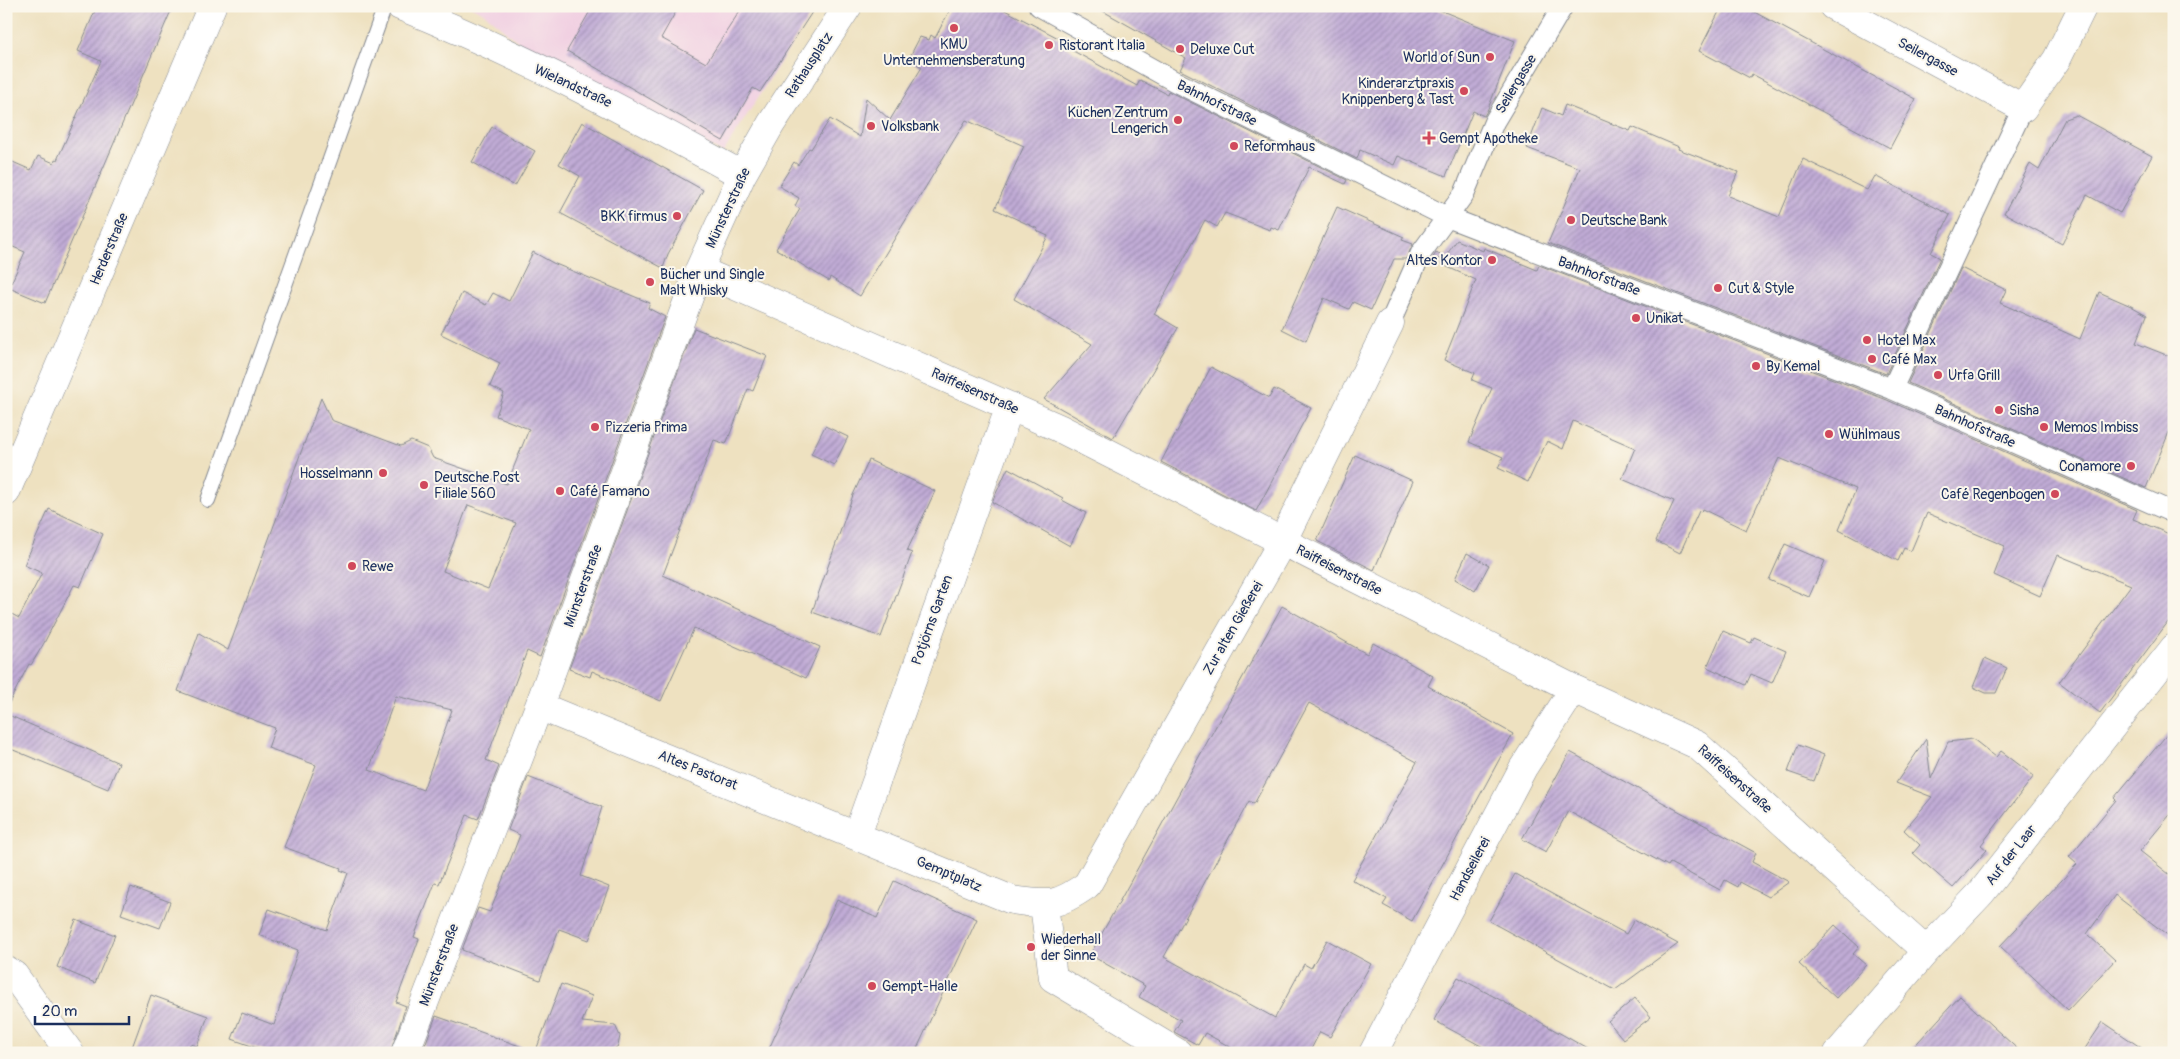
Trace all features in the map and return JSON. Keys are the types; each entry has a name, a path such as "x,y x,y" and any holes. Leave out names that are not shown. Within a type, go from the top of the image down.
{"street":[{"name":"Herderstraße","path":"6,492 212,6"},
{"name":"Wielandstraße","path":"400,6 442,23 616,106 742,175"},
{"name":"Rathausplatz","path":"771,124 848,6"},
{"name":"Bahnhofstraße","path":"1039,6 1174,81 1447,217 1892,389 2174,513"},
{"name":"Seilergasse","path":"1390,323 1421,254 1464,194 1494,122 1563,6"},
{"name":"Seilergasse","path":"1833,6 2023,108"},
{"path":"1892,389 2023,108 2057,59 2083,6"},
{"name":"Münsterstraße","path":"405,1053 538,706 699,270 742,175 771,124"},
{"name":"Raiffeisenstraße","path":"699,270 1059,428 1574,689 1697,744 1926,950"},
{"name":"Zur alten Gießerei","path":"1044,904 1066,900 1087,885 1282,542 1390,323"},
{"name":"Potjörns Garten","path":"857,835 1010,406"},
{"name":"Auf der Laar","path":"1838,1053 1926,950 1981,893 2174,648"},
{"name":"Handseilerei","path":"1373,1053 1523,768 1574,689"},
{"name":"Altes Pastorat","path":"538,706 857,835"},
{"name":"Gemptplatz","path":"857,835 1012,900 1044,904"},
{"path":"1044,904 1053,978 1178,1053"},
{"path":"6,970 14,975 70,1053"}],"lane":[{"path":"208,500 385,6"}],"shaded area":[{"path":"470,6 816,6 723,153 522,45 484,13"}],"building":[{"path":"97,6 173,6 45,303 9,288 25,252 6,244 6,159 31,170 38,156 54,163 55,159 57,160 101,61 78,51"},
{"path":"593,6 679,6 661,38 706,63 743,6 816,6 760,92 753,88 723,141 567,51"},
{"path":"952,6 997,6 1068,43 1066,47 1137,86 1140,80 1167,94 1168,91 1347,180 1345,184 1309,167 1279,230 1271,227 1270,230 1225,213 1217,227 1205,220 1154,314 1178,328 1113,438 1044,399 1092,344 1014,299 1048,236 1037,231 1038,229 995,209 1024,146 966,120 860,296 830,277 829,281 776,249 800,209 795,206 799,198 779,186 794,162 798,165 809,148 811,149 830,119 860,137 866,98 890,120 922,67 908,60 920,37 929,40 931,35 935,38"},
{"path":"1094,6 1430,6 1515,41 1487,111 1484,116 1473,111 1446,176 1398,156 1394,165 1360,150 1357,159 1180,70 1186,58"},
{"path":"1722,6 1743,6 1916,99 1890,148 1752,74 1750,78 1699,51"},
{"path":"1565,105 1630,131 1632,127 1679,147 1678,149 1738,172 1728,196 1779,217 1803,159 1867,190 1875,176 1950,215 1931,253 1940,258 1886,374 1548,243 1580,168 1527,148 1542,108 1561,116"},
{"path":"2076,115 2152,156 2120,213 2087,195 2062,244 2004,213 2030,164 2039,170 2065,119"},
{"path":"582,122 703,190 668,254 663,268 560,213 580,176 559,164"},
{"path":"492,127 535,151 515,186 472,162"},
{"path":"1337,207 1404,237 1402,240 1413,244 1406,259 1394,259 1371,310 1353,302 1349,309 1324,298 1306,341 1282,329"},
{"path":"1457,240 1483,251 1484,248 1537,270 1539,265 1887,400 2137,510 2133,519 2174,536 2174,614 2100,713 2059,682 2131,585 2058,555 2040,596 1994,575 2005,546 1927,513 1911,551 1904,548 1898,561 1839,530 1856,489 1779,458 1746,530 1702,509 1701,512 1699,511 1680,553 1656,541 1674,501 1622,479 1635,448 1573,421 1563,449 1547,441 1528,482 1498,468 1503,457 1469,442 1492,388 1472,380 1475,373 1444,360 1476,280 1441,264 1444,259 1432,259 1436,253 1445,257"},
{"path":"533,252 553,263 650,303 648,308 665,317 540,657 527,651 486,760 499,766 478,819 467,815 439,884 435,883 414,937 419,939 396,1002 406,1006 390,1053 271,1053 232,1039 242,1013 274,1025 298,950 259,935 269,909 327,930 348,873 340,870 341,868 284,847 316,765 268,748 275,728 178,691 199,633 228,650 321,398 331,420 401,446 411,441 428,448 433,458 507,484 529,429 496,416 504,393 490,386 500,363 441,334 462,293 486,305 493,293 509,301","holes":["468,505 516,523 488,589 443,571","396,696 452,710 423,790 369,770"]},
{"path":"1961,268 2006,290 2000,303 2080,339 2099,292 2147,315 2136,343 2174,358 2174,420 2146,488 1908,383"},
{"path":"694,328 767,356 753,391 748,389 726,444 714,440 663,575 820,647 806,678 694,628 661,701 592,671 590,677 569,669"},
{"path":"1211,367 1269,398 1274,389 1311,408 1256,511 1161,462"},
{"path":"825,426 848,437 834,465 811,454"},
{"path":"1355,455 1413,481 1374,570 1317,541"},
{"path":"869,460 935,491 907,551 912,553 881,637 812,612 853,495"},
{"path":"1008,468 1086,513 1070,546 992,502"},
{"path":"49,509 103,534 80,587 74,585 44,643 31,665 29,664 6,709 6,611 19,618 42,573 24,565"},
{"path":"1785,544 1825,561 1809,597 1769,580"},
{"path":"1467,553 1489,565 1475,591 1455,579"},
{"path":"1282,606 1367,654 1373,643 1433,676 1428,686 1513,734 1412,921 1383,905 1387,899 1352,880 1417,762 1309,703 1254,804 1249,801 1164,957 1275,1018 1304,964 1311,968 1327,940 1371,964 1330,1037 1320,1032 1309,1053 1241,1053 1205,1033 1198,1045 1174,1032 1181,1020 1139,997 1145,986 1090,955"},
{"path":"1723,631 1751,643 1754,637 1786,651 1772,683 1751,674 1746,685 1707,667"},
{"path":"1985,658 2007,668 1996,693 1986,693 1973,687"},
{"path":"6,714 119,763 108,789 6,747"},
{"path":"2174,726 2174,810 2140,851 2174,878 2174,940 2115,895 2087,934 2115,960 2068,1010 2000,946 2077,864 2069,857 2116,800 2114,798"},
{"path":"1926,739 1931,779 1948,742 1973,739 1996,757 2001,751 2034,776 1981,845 1987,850 1953,888 1913,853 1920,845 1904,830 1932,797 1896,783"},
{"path":"1798,745 1824,755 1814,781 1788,772"},
{"path":"1570,752 1756,853 1752,862 1789,882 1768,897 1740,882 1738,887 1725,880 1720,890 1670,863 1668,866 1568,811 1546,852 1522,839"},
{"path":"528,777 602,807 581,876 609,887 589,940 559,929 540,980 462,950 478,908 490,912 520,835 508,830"},
{"path":"1515,874 1626,934 1634,920 1678,944 1615,990 1489,921"},
{"name":"Gempt-Halle","path":"894,881 977,919 915,1053 767,1053 837,900 877,918"},
{"path":"131,887 170,902 160,928 121,914"},
{"path":"76,920 115,935 95,983 57,967"},
{"path":"1835,925 1859,947 1853,954 1866,965 1836,998 1799,964"},
{"path":"1458,977 1595,1053 1494,1053 1446,1027 1434,1020"},
{"path":"561,984 592,996 582,1022 615,1025 620,1036 618,1046 609,1053 535,1053"},
{"path":"151,995 208,1016 197,1046 190,1044 187,1053 130,1053"},
{"path":"1960,996 1992,1026 2022,1053 1908,1053"},
{"path":"1635,998 1651,1017 1623,1039 1608,1021"},
{"path":"436,1016 528,1049 528,1053 422,1053"},
{"path":"2103,1022 2149,1053 2082,1053"}],"place":[{"name":"KMU Unternehmensberatung","path":"954,28"},
{"name":"Ristorant Italia","path":"1049,45"},
{"name":"Deluxe Cut","path":"1180,49"},
{"name":"World of Sun","path":"1490,57"},
{"name":"Kinderarztpraxis Knippenberg & Tast","path":"1464,91"},
{"name":"Küchen Zentrum Lengerich","path":"1178,120"},
{"name":"Volksbank","path":"871,126"},
{"name":"Gempt Apotheke","path":"1429,138"},
{"name":"Reformhaus","path":"1234,146"},
{"name":"BKK firmus","path":"677,216"},
{"name":"Deutsche Bank","path":"1571,220"},
{"name":"Altes Kontor","path":"1492,260"},
{"name":"Bücher und Single Malt Whisky","path":"650,282"},
{"name":"Cut & Style","path":"1718,288"},
{"name":"Unikat","path":"1636,318"},
{"name":"Hotel Max","path":"1867,340"},
{"name":"Café Max","path":"1872,359"},
{"name":"By Kemal","path":"1756,366"},
{"name":"Urfa Grill","path":"1938,375"},
{"name":"Sisha","path":"1999,410"},
{"name":"Pizzeria Prima","path":"595,427"},
{"name":"Memos Imbiss","path":"2044,427"},
{"name":"Wühlmaus","path":"1829,434"},
{"name":"Conamore","path":"2131,466"},
{"name":"Hosselmann","path":"383,473"},
{"name":"Deutsche Post Filiale 560","path":"424,485"},
{"name":"Café Famano","path":"560,491"},
{"name":"Café Regenbogen","path":"2055,494"},
{"name":"Rewe","path":"352,566"},
{"name":"Wiederhall der Sinne","path":"1031,947"},
{"name":"Gempt-Halle","path":"872,986"}]}
